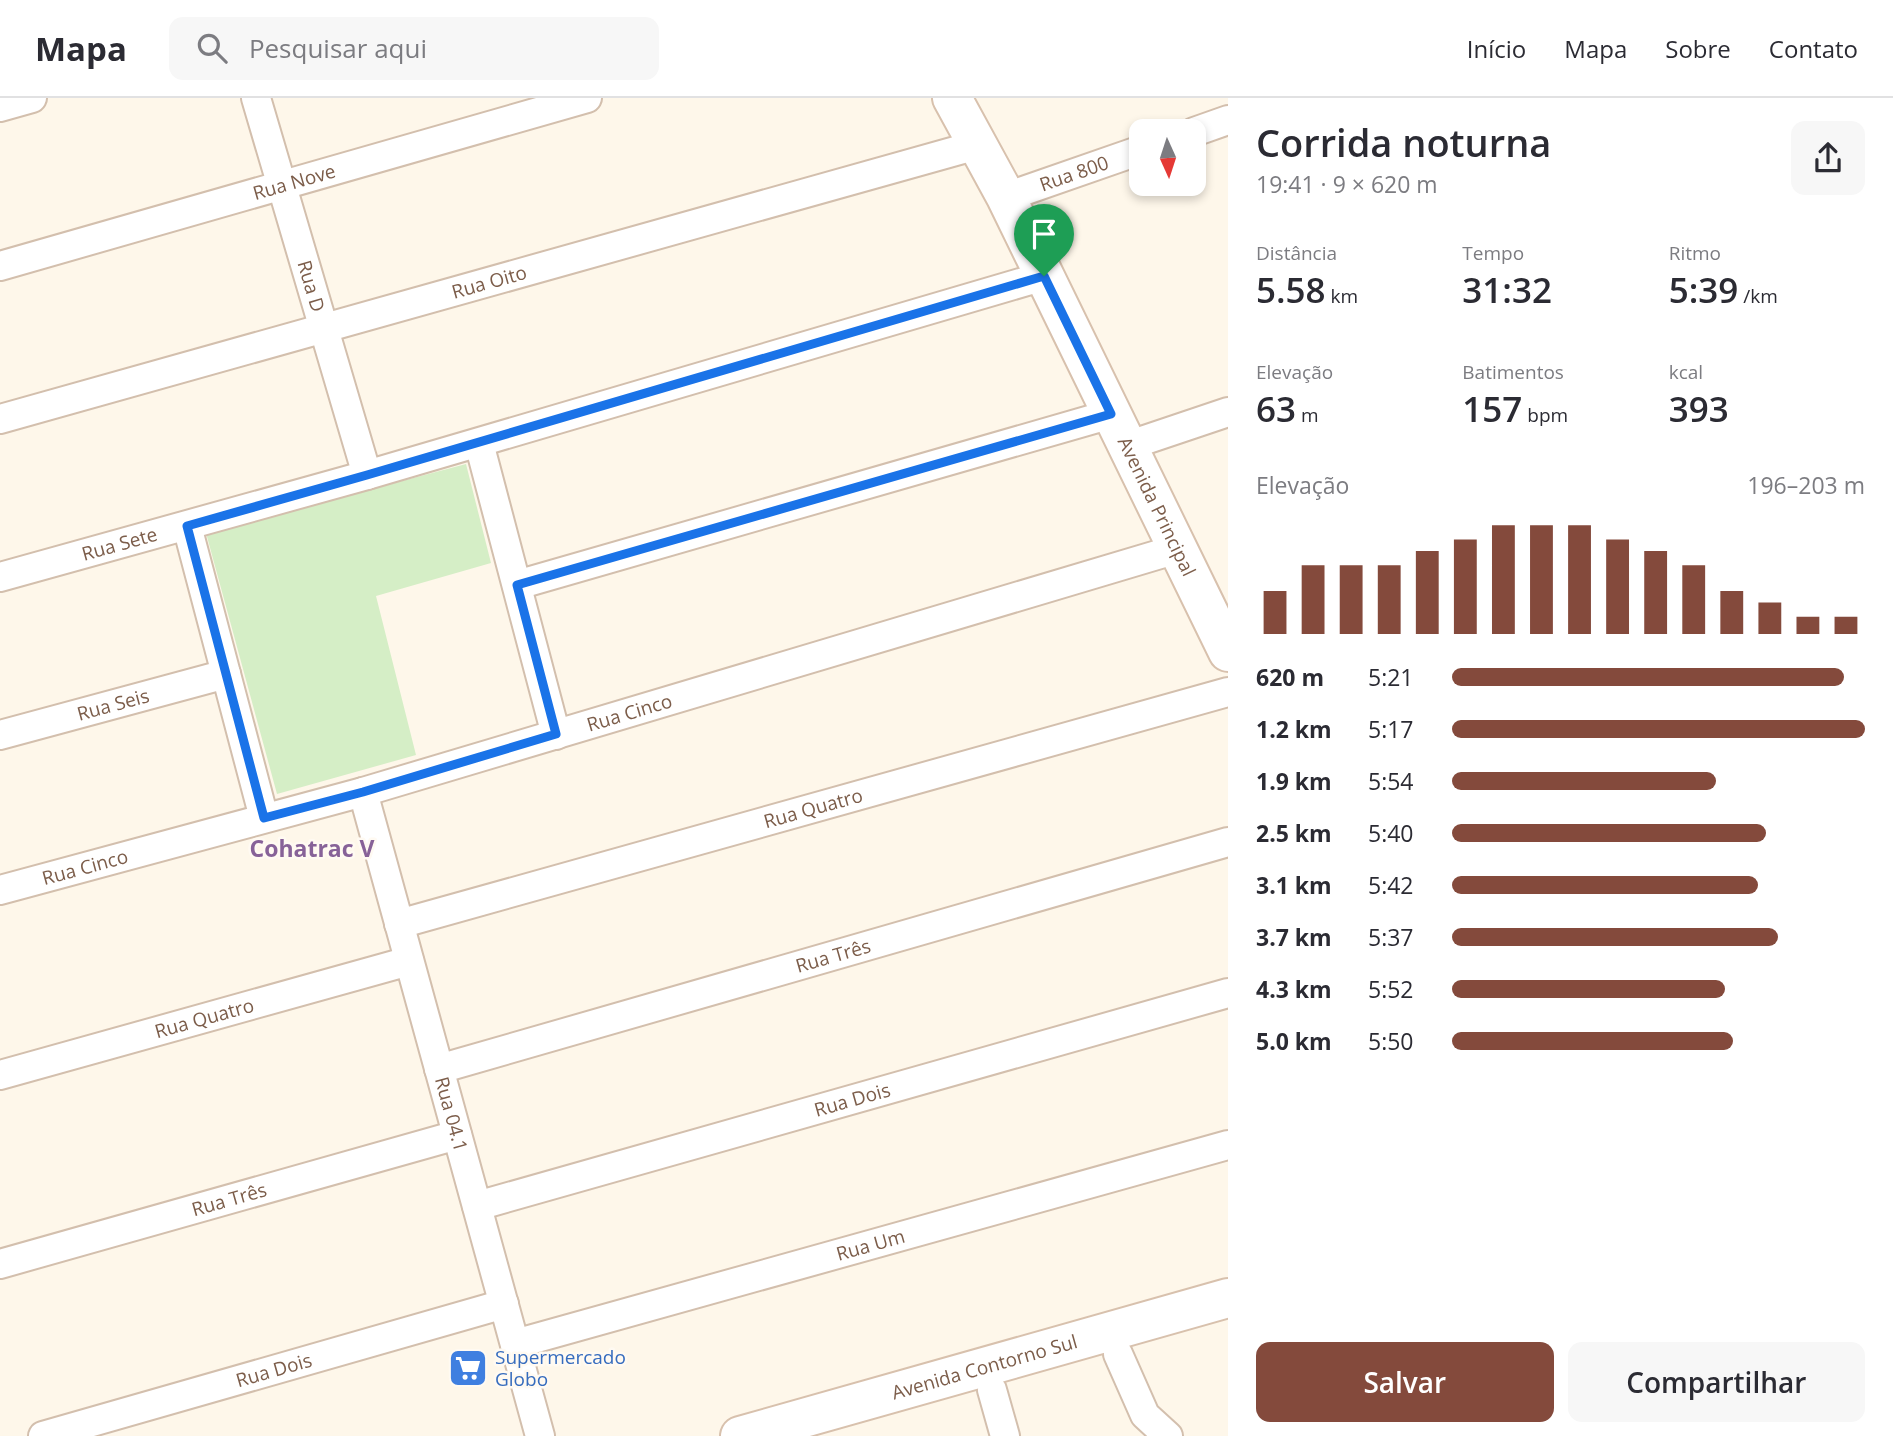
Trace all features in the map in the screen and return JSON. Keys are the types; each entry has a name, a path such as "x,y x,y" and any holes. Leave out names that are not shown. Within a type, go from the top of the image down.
{"main road":[{"name":"Avenida Principal","path":"952,98 1006,197 1228,652"},
{"name":"Avenida Contorno Sul","path":"765,1433 1228,1298"},
{"name":"Avenida Contorno Sul","path":"829,1436 1228,1323"}],"street":[{"path":"0,107 32,98"},
{"name":"Rua D","path":"256,98 367,475"},
{"name":"Rua Nove","path":"0,266 587,98"},
{"path":"1206,128 1228,120"},
{"name":"Rua Oito","path":"0,419 977,145"},
{"name":"Rua 800","path":"1006,197 1129,154"},
{"name":"Rua Sete","path":"0,578 479,443 1044,276"},
{"path":"517,585 1119,430 1228,412"},
{"path":"479,443 556,734"},
{"path":"187,526 264,818"},
{"name":"Rua Cinco","path":"0,890 363,792 1177,549"},
{"name":"Rua Seis","path":"0,735 226,674"},
{"name":"Rua Quatro","path":"399,924 1228,692"},
{"name":"Rua 04.1","path":"363,792 540,1436"},
{"name":"Rua Três","path":"439,1069 1228,842"},
{"name":"Rua Quatro","path":"0,1075 409,961"},
{"name":"Rua Dois","path":"477,1206 1228,993"},
{"name":"Rua Três","path":"0,1264 457,1135"},
{"name":"Rua Um","path":"514,1344 1228,1145"},
{"name":"Rua Dois","path":"43,1436 504,1304"},
{"path":"1118,1354 1144,1415 1168,1436"},
{"path":"992,1390 1005,1436"}],"green space":[{"path":"466,464 491,563 376,596 416,755 277,794 206,533"}],"place":[{"name":"Supermercado Globo","path":"468,1368"}],"district":[{"name":"Cohatrac V","path":"312,848"}],"route":[{"path":"1044,276 1111,414 517,585 556,734 363,792 264,818 187,526 1044,276"}]}
